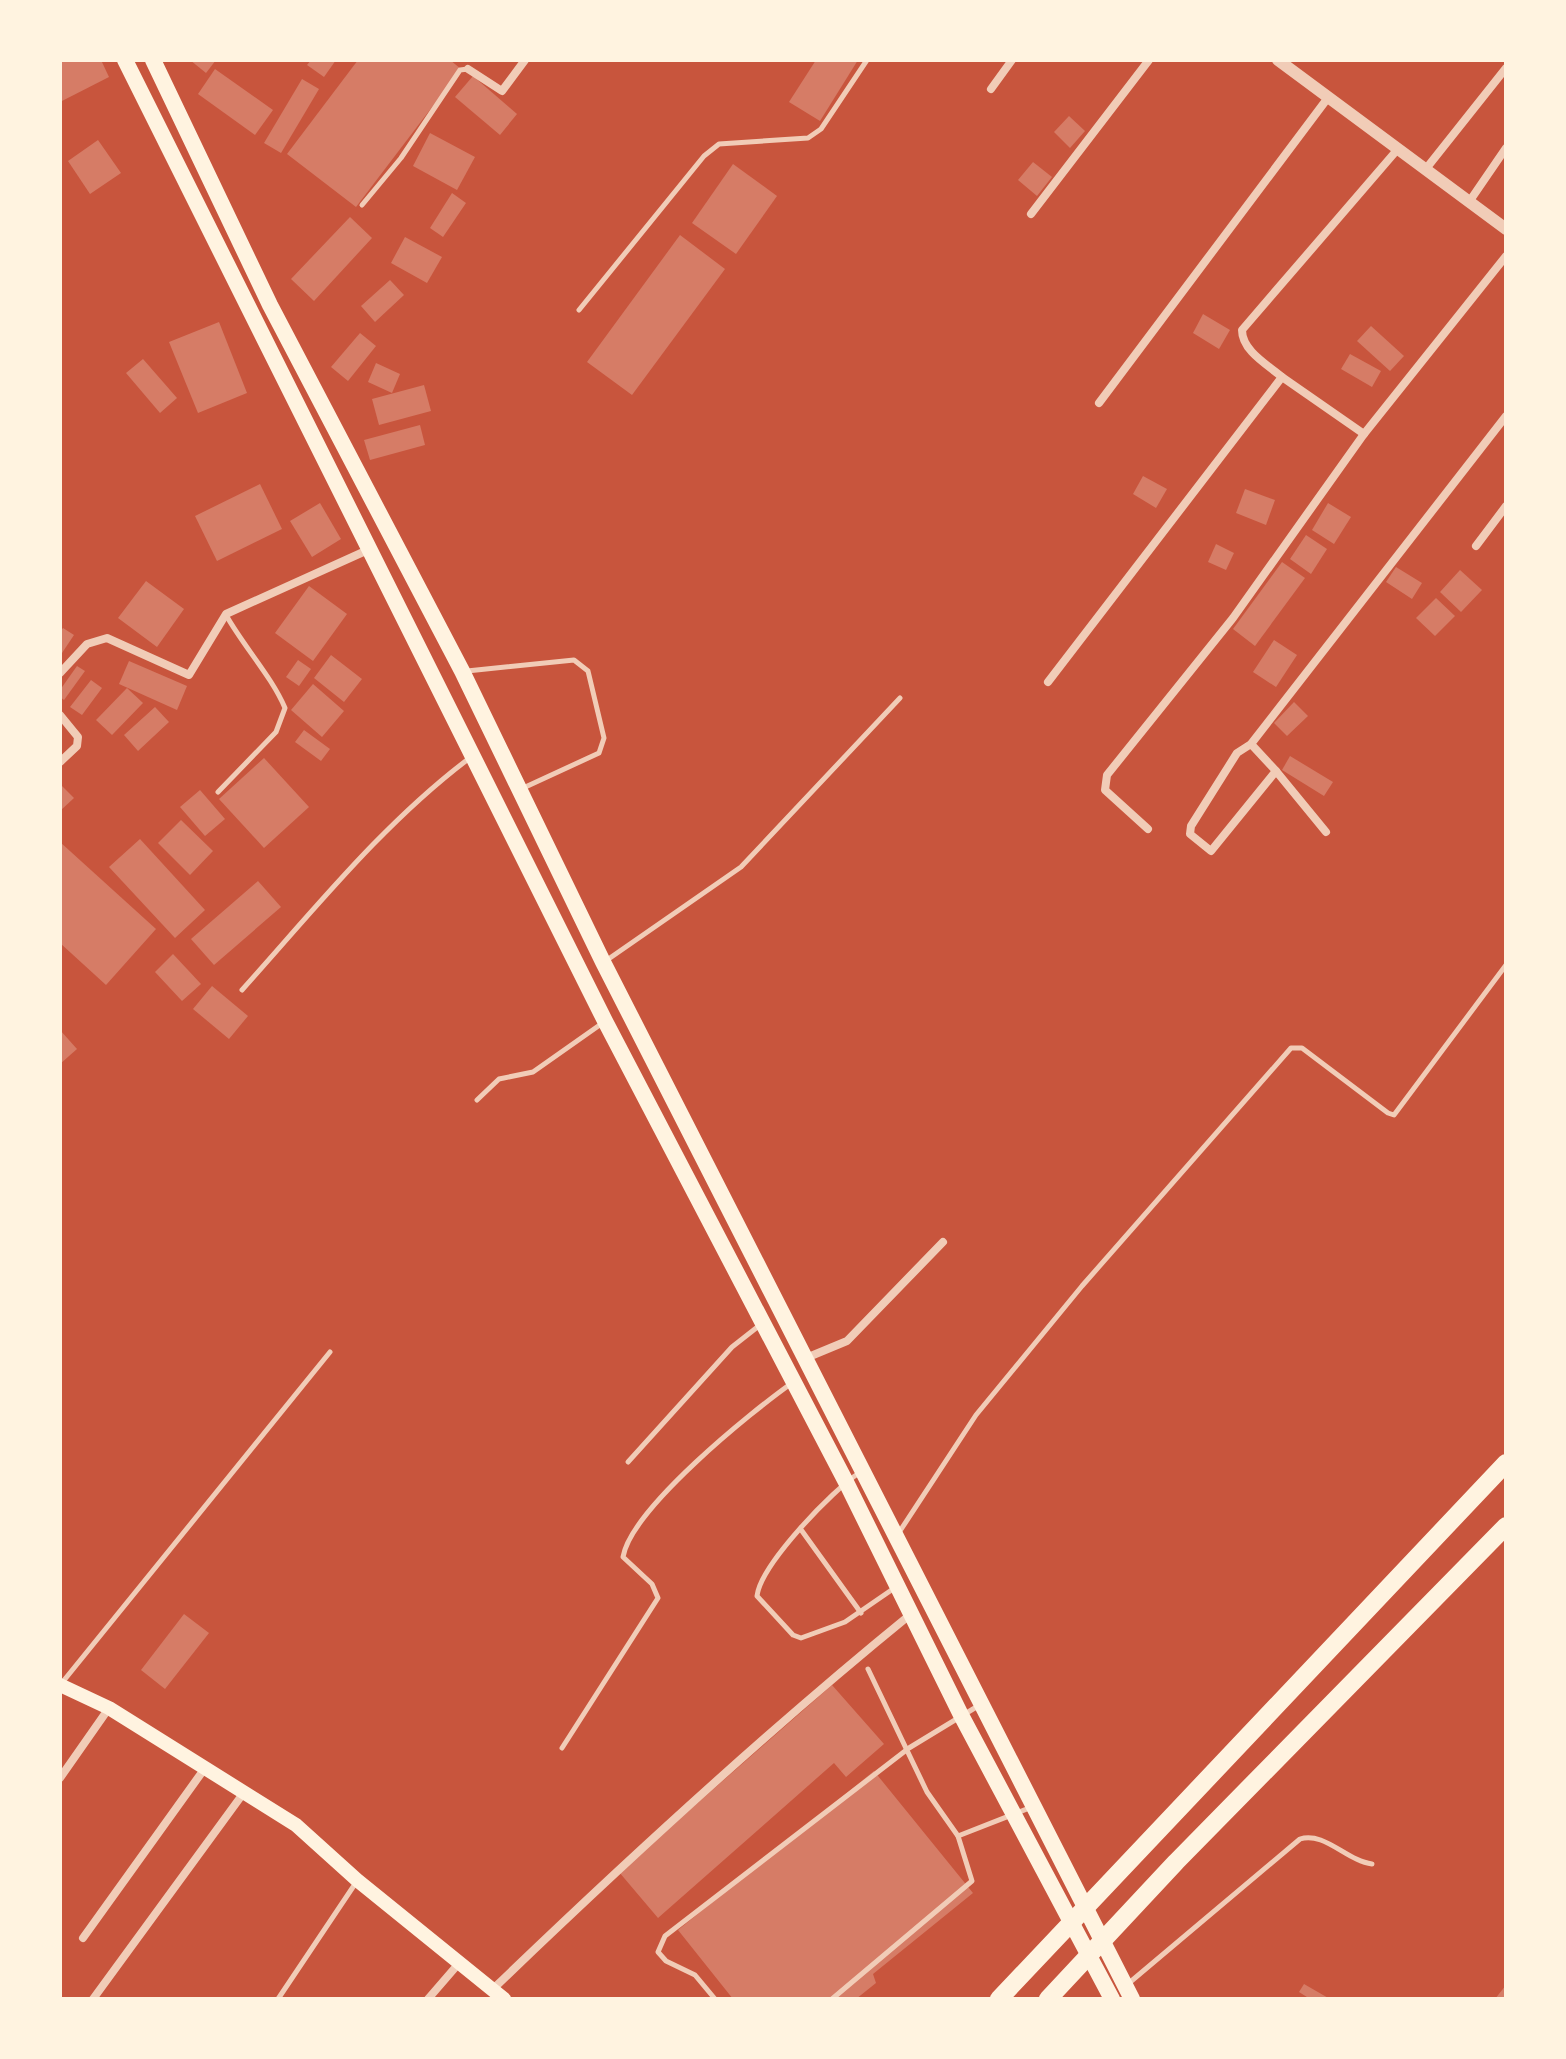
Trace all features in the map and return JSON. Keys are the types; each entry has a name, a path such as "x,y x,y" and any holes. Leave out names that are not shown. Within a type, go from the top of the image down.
{"highway":[{"path":"125,60 605,1021 846,1482 961,1715 1112,1999"},
{"path":"153,60 270,305 462,671 603,962 1128,1992"},
{"path":"1003,1995 1506,1463"},
{"path":"1048,1999 1176,1862 1506,1526"}],"main road":[{"path":"60,1685 109,1708 296,1825 357,1880 498,1994"}],"street":[{"path":"468,69 502,91 525,60"},
{"path":"991,89 1012,60"},
{"path":"1031,214 1149,60"},
{"path":"1278,60 1506,229"},
{"path":"1425,170 1506,68"},
{"path":"1099,403 1327,99"},
{"path":"1469,202 1506,148"},
{"path":"1364,434 1282,377 1248,348 1242,339 1242,330 1397,150"},
{"path":"1148,829 1105,790 1107,775 1233,618 1364,434 1506,256"},
{"path":"1048,682 1282,377"},
{"path":"1276,771 1214,851 1190,834 1191,826 1237,753 1251,744 1506,416"},
{"path":"1476,546 1506,506"},
{"path":"60,673 87,644 107,638 189,675 226,614 371,549"},
{"path":"60,715 78,737 77,746 60,762"},
{"path":"1251,744 1326,832"},
{"path":"806,1358 847,1341 943,1242"},
{"path":"498,1994 595,1890 807,1698 911,1614"},
{"path":"60,1778 109,1708"},
{"path":"83,1938 205,1767"},
{"path":"93,1999 245,1791"},
{"path":"428,1999 460,1962"}],"lane":[{"path":"579,310 704,156 719,144 808,138 821,129 867,60"},
{"path":"362,205 401,158 460,70 468,69"},
{"path":"218,792 276,732 285,708 276,687 256,665 226,614"},
{"path":"462,671 574,660 588,671 604,738 599,753 519,790"},
{"path":"603,962 741,867 900,698"},
{"path":"242,990 361,857 447,775 473,756"},
{"path":"895,1538 976,1415 1082,1286 1291,1048 1302,1048 1394,1115 1506,965"},
{"path":"477,1100 499,1079 533,1072 605,1021"},
{"path":"628,1462 732,1347 761,1324"},
{"path":"60,1685 330,1352"},
{"path":"562,1748 658,1598 652,1584 623,1557 629,1538 705,1452 792,1383"},
{"path":"862,1471 846,1482 802,1531 759,1587 757,1596 762,1605 793,1635 801,1638 830,1630 861,1613 914,1574"},
{"path":"802,1531 861,1613"},
{"path":"832,1999 970,1886 971,1875 958,1836 927,1792 909,1748 868,1669"},
{"path":"715,1999 695,1975 666,1961 658,1952 665,1936 909,1748 981,1705"},
{"path":"958,1836 1033,1807"},
{"path":"1128,1992 1300,1839 1318,1839 1354,1860 1372,1864"},
{"path":"278,1999 357,1880"}],"building":[{"path":"60,60 101,60 109,77 60,102"},
{"path":"190,60 216,60 206,73"},
{"path":"311,60 336,60 324,77 307,65"},
{"path":"358,60 450,60 461,69 356,207 287,154"},
{"path":"816,60 858,60 820,121 789,102"},
{"path":"215,69 273,110 255,135 198,94"},
{"path":"473,76 517,114 500,135 455,97"},
{"path":"302,79 319,89 281,153 264,143"},
{"path":"1069,116 1085,131 1070,148 1054,132"},
{"path":"430,133 475,157 457,190 413,166"},
{"path":"98,140 121,173 90,194 68,161"},
{"path":"1033,162 1052,177 1037,196 1018,180"},
{"path":"733,164 777,196 736,254 692,223"},
{"path":"452,193 466,203 443,237 430,228"},
{"path":"350,217 372,238 314,301 291,279"},
{"path":"680,235 725,269 632,395 587,362"},
{"path":"405,237 442,257 427,283 391,263"},
{"path":"390,280 404,295 375,322 361,306"},
{"path":"1203,314 1230,330 1219,349 1193,333"},
{"path":"219,322 247,393 198,413 169,342"},
{"path":"1371,326 1404,356 1390,371 1357,341"},
{"path":"360,333 376,346 348,381 331,367"},
{"path":"1350,354 1381,371 1372,387 1341,369"},
{"path":"143,359 177,398 160,413 126,373"},
{"path":"376,363 400,374 392,393 368,382"},
{"path":"424,385 431,411 379,425 372,399"},
{"path":"420,425 425,445 370,460 364,440"},
{"path":"1143,476 1167,489 1156,508 1133,494"},
{"path":"260,484 282,529 217,561 195,516"},
{"path":"1245,489 1275,500 1266,525 1236,513"},
{"path":"320,503 341,539 312,557 290,521"},
{"path":"1328,503 1351,517 1334,544 1312,530"},
{"path":"1306,535 1327,549 1311,574 1290,559"},
{"path":"1216,544 1234,553 1226,570 1208,562"},
{"path":"1282,562 1305,578 1255,646 1233,629"},
{"path":"1396,567 1422,583 1412,599 1386,582"},
{"path":"1460,570 1482,590 1461,612 1440,592"},
{"path":"146,581 184,609 157,647 118,618"},
{"path":"309,586 347,614 313,661 275,633"},
{"path":"1436,598 1455,616 1435,636 1416,618"},
{"path":"63,628 74,635 60,656 60,632"},
{"path":"1274,640 1297,655 1276,687 1253,672"},
{"path":"331,655 362,679 344,702 314,678"},
{"path":"298,660 311,669 299,686 286,677"},
{"path":"129,661 187,686 177,710 119,684"},
{"path":"77,666 85,671 64,700 60,697 60,690"},
{"path":"91,680 102,688 82,715 70,707"},
{"path":"313,684 344,711 322,737 291,710"},
{"path":"127,688 143,703 112,735 96,720"},
{"path":"1294,702 1308,716 1287,736 1274,723"},
{"path":"155,707 169,722 138,751 124,735"},
{"path":"304,730 330,749 321,761 295,742"},
{"path":"1290,756 1333,782 1324,796 1282,770"},
{"path":"264,758 309,807 264,848 219,799"},
{"path":"60,784 74,798 60,811"},
{"path":"200,790 225,819 205,836 180,807"},
{"path":"181,820 213,851 190,875 158,843"},
{"path":"140,839 205,910 175,938 109,867"},
{"path":"60,842 156,929 106,985 60,943"},
{"path":"258,881 281,907 214,965 191,939"},
{"path":"173,954 201,984 182,1001 155,972"},
{"path":"212,986 248,1016 229,1039 193,1009"},
{"path":"60,1030 77,1049 60,1064"},
{"path":"184,1614 209,1633 165,1689 141,1670"},
{"path":"832,1685 884,1744 846,1777 834,1763 658,1918 619,1872"},
{"path":"874,1771 973,1893 873,1974 876,1983 856,1999 733,1999 678,1930"},
{"path":"1304,1984 1330,1999 1310,1999 1299,1992"},
{"path":"1506,1985 1506,1999 1495,1999"}]}
